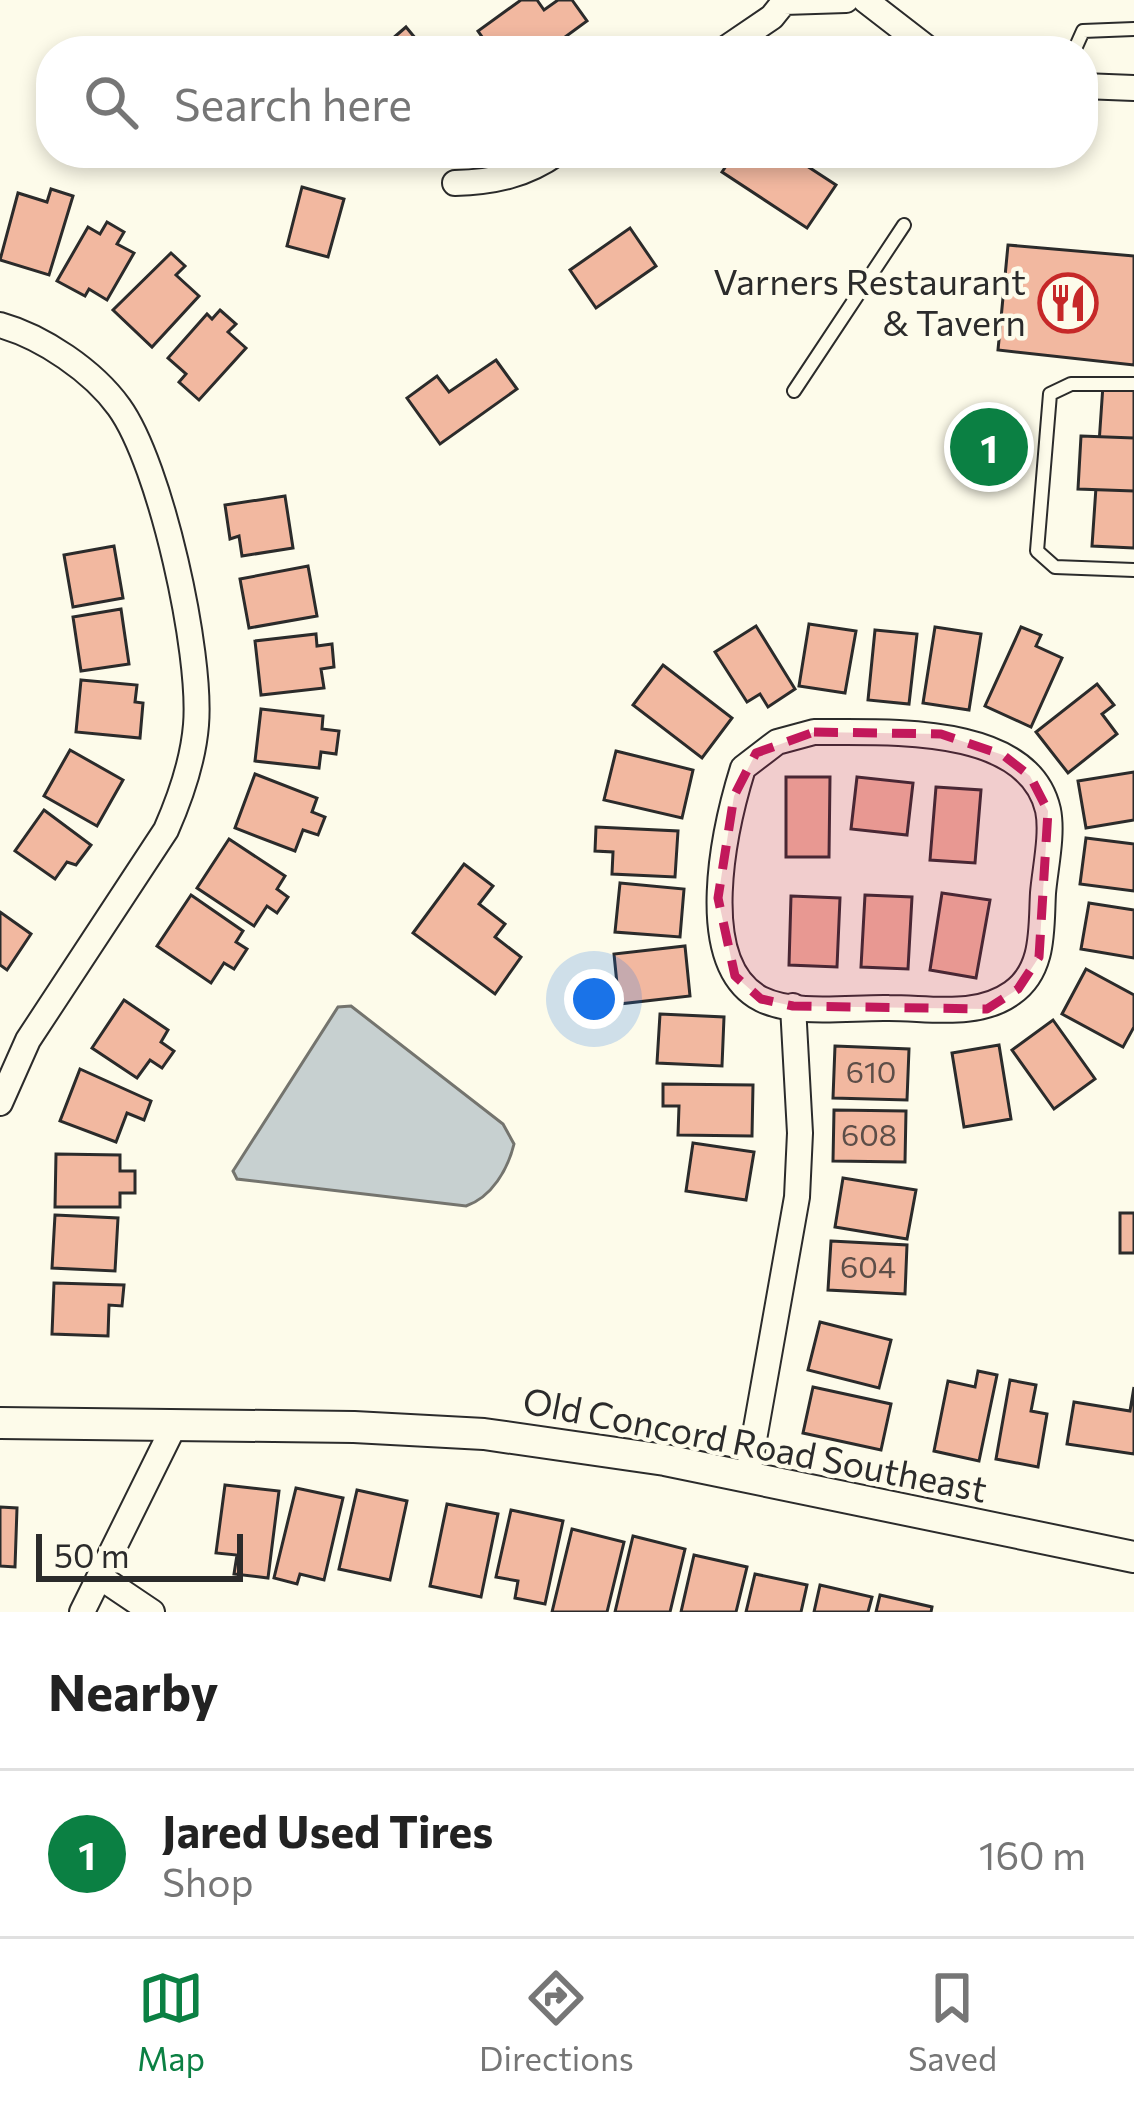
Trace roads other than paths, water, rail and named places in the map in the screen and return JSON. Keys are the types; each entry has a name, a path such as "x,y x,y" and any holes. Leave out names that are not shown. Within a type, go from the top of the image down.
{"street":[{"path":"744,36 772,17 784,1 846,0"},
{"path":"865,0 912,36"},
{"path":"1098,87 1134,88"},
{"path":"455,183 493,182 532,168"},
{"path":"0,326 22,332 94,380 137,436 153,474 181,603 196,718 182,797 166,830 28,1040 0,1103"},
{"path":"814,731 940,734 1003,755 1030,776 1048,811 1039,957 1018,989 988,1009 793,1006 761,999 735,976 724,942 718,898 724,856 743,768 756,753 814,731"},
{"path":"748,1480 797,1197 800,1132 793,1006"},
{"name":"Old Concord Road Southeast","path":"0,1424 484,1433 665,1460 1134,1557"},
{"path":"82,1612 174,1426"},
{"path":"100,1577 152,1612"}],"lane":[{"path":"1081,36 1083,32 1134,29"},
{"path":"794,391 904,225"},
{"path":"1134,383 1071,384 1050,394 1037,551 1055,567 1134,570"}],"place":[{"name":"Varners Restaurant & Tavern","path":"1068,303"},
{"name":"Jared Used Tires","path":"989,447"}]}
